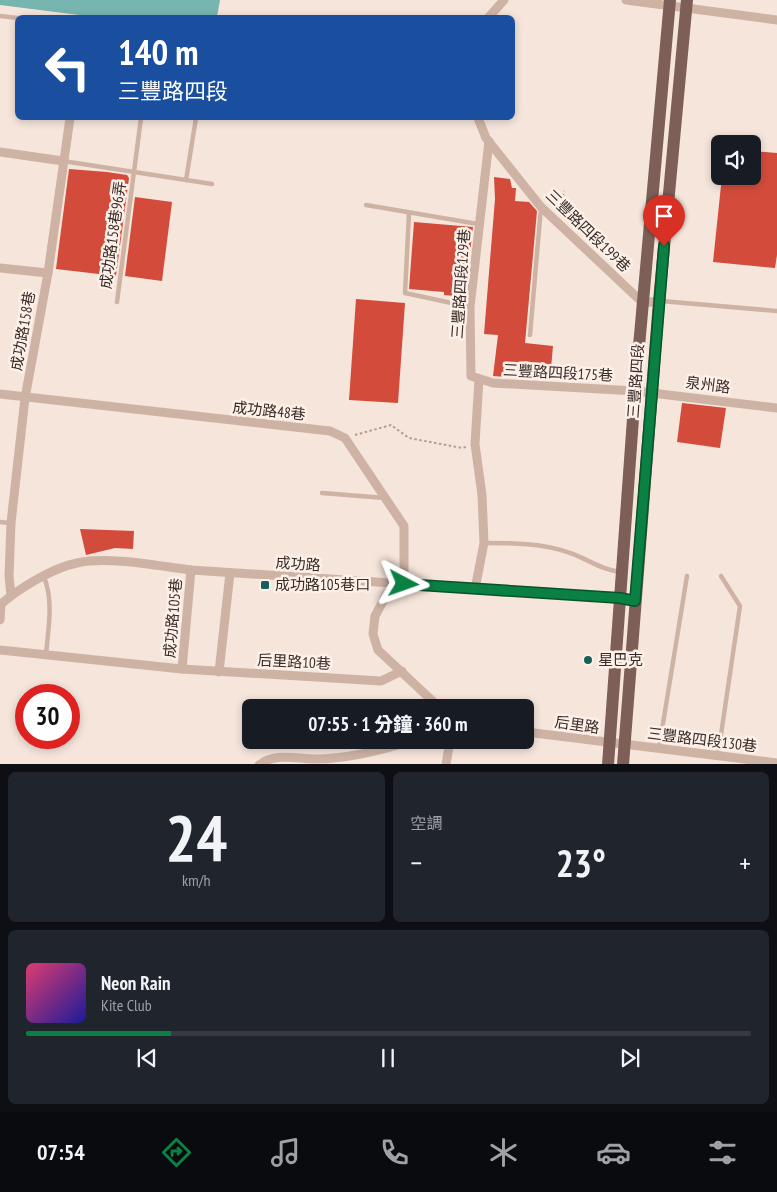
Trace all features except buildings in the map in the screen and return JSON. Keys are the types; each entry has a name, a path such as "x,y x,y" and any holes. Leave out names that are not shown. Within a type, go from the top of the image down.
{"main road":[{"name":"三豐路四段","path":"608,764 635,391 670,2"},
{"name":"三豐路四段","path":"623,764 659,301 687,3"}],"street":[{"path":"491,15 504,0"},
{"path":"626,0 687,3 777,20"},
{"name":"成功路158巷","path":"11,596 9,576 11,523 25,398 48,273 70,120"},
{"name":"三豐路四段199巷","path":"479,120 488,141 541,207 643,302"},
{"name":"三豐路四段129巷","path":"476,589 484,543 482,495 475,444 479,379 471,376 470,307 488,141"},
{"path":"0,152 63,161"},
{"path":"0,268 48,273"},
{"path":"643,302 659,301"},
{"name":"三豐路四段175巷","path":"479,379 494,383 635,391"},
{"name":"泉州路","path":"635,391 777,408"},
{"name":"成功路48巷","path":"0,394 330,431 345,438"},
{"path":"345,438 404,526 404,584 388,592 375,616 373,634 378,650 431,699"},
{"name":"成功路","path":"1,605 11,596 44,577 77,563 131,562 191,570 620,598 635,601"},
{"name":"成功路105巷","path":"182,669 191,570"},
{"path":"219,672 230,573"},
{"path":"0,620 1,605"},
{"name":"后里路10巷","path":"0,650 182,669 381,681 402,671"},
{"name":"后里路","path":"534,733 624,745"},
{"name":"三豐路四段130巷","path":"624,745 777,763"},
{"path":"259,764 265,760 286,756 316,759 349,756 377,749"},
{"path":"446,764 448,749"}],"lane":[{"path":"0,16 15,18"},
{"name":"成功路158巷96弄","path":"116,302 141,120"},
{"path":"186,180 196,120"},
{"path":"63,161 212,184"},
{"path":"366,205 478,224"},
{"path":"530,335 541,207"},
{"path":"409,213 405,292 470,307"},
{"path":"659,301 777,311"},
{"path":"322,493 385,498"},
{"path":"0,522 11,523"},
{"path":"484,543 528,543 569,552 607,571 622,572"},
{"path":"659,748 687,576"},
{"path":"718,755 740,606 721,576"},
{"path":"44,577 49,589 50,605 46,655"}],"path":[{"path":"557,223 564,191"},
{"path":"345,438 391,425 409,438 462,448 475,444"}],"water":[{"path":"0,0 220,0 217,15 79,15 0,5"}],"place":[{"name":"成功路105巷口","path":"265,585"},
{"name":"星巴克","path":"588,660"}],"route":[{"path":"404,584 620,598 635,601 664,246"}]}
